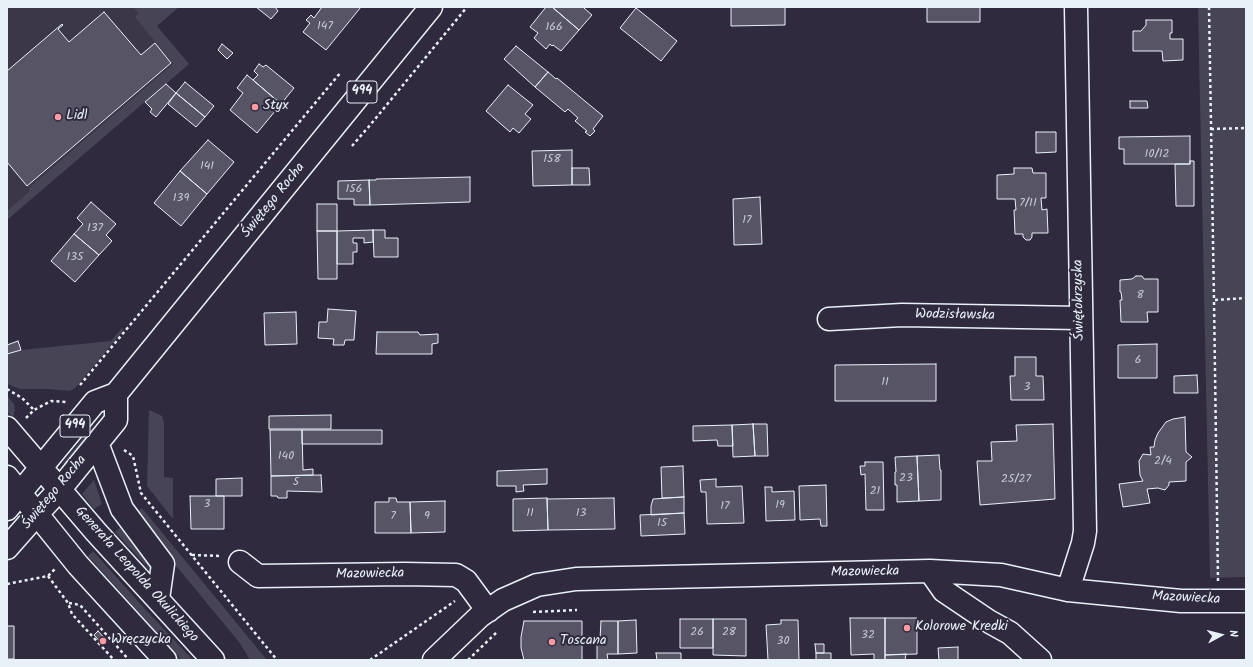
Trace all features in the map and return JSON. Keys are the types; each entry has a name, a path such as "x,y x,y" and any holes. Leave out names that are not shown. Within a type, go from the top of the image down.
{"street":[{"name":"Świętego Rocha","path":"11,493 41,468 95,402 116,394 431,7"},
{"name":"Świętokrzyska","path":"1068,590 1084,543 1085,531 1080,318 1076,7"},
{"name":"Wodzisławska","path":"829,319 902,315 1080,318"},
{"name":"Świętego Rocha","path":"7,548 60,489 116,420 116,394"},
{"path":"15,424 41,468 60,489"},
{"path":"97,443 122,509 163,564 158,598"},
{"name":"Generała Leopolda Okulickiego","path":"60,489 96,532 158,598 213,660"},
{"path":"11,493 37,514 78,565 165,660"},
{"name":"Mazowiecka","path":"240,562 258,576 404,574 456,575 466,581 488,611"},
{"name":"Mazowiecka","path":"434,660 480,616 503,600 537,585 576,579 930,571 1001,574 1068,590 1181,601 1246,601"},
{"path":"930,571 944,591 990,622 1010,632 1040,660"}],"path":[{"path":"352,146 467,7"},
{"path":"1209,7 1218,602"},
{"path":"75,391 341,72"},
{"path":"1211,129 1246,128"},
{"path":"1214,300 1246,298"},
{"path":"7,389 22,398 34,410"},
{"path":"15,424 34,410 51,402 66,402 70,396"},
{"path":"122,448 132,456 141,494 277,660"},
{"path":"192,555 226,556 240,562"},
{"path":"7,584 48,576 54,570"},
{"path":"48,576 68,603 72,614 114,660"},
{"path":"370,660 473,589"},
{"path":"68,603 80,605 129,660"},
{"path":"530,612 542,610 577,610"},
{"path":"468,660 499,630"}],"shaded area":[{"name":"Lidl","path":"7,7 179,7 157,26 189,64 7,220"},
{"path":"133,7 179,7 157,26 189,64 7,220 7,211 30,191 29,188 173,64 135,17 139,13"},
{"path":"1198,7 1246,7 1246,577 1210,578"},
{"path":"122,328 123,331 76,387 70,391 20,389 7,384 7,354 21,350 111,341"},
{"path":"7,396 14,404 15,409 13,419 7,411"},
{"path":"149,410 162,416 164,423 164,477 173,478 173,519 147,486"},
{"path":"84,437 90,441 68,468 63,463"},
{"path":"94,480 102,504 94,509 82,494"},
{"path":"142,508 267,660 250,660 239,642 134,515"},
{"path":"120,528 156,571 153,573 115,532"},
{"path":"93,551 193,660 181,660 88,556"}],"building":[{"path":"256,7 275,7 278,11 271,19"},
{"path":"322,7 361,7 326,50 303,32 310,23 306,20 311,15 314,18"},
{"path":"546,7 552,7 579,30 561,51 550,44 546,49 534,38 538,33 530,27"},
{"path":"552,7 585,7 584,8 592,15 579,30"},
{"path":"731,7 785,7 785,25 731,26"},
{"path":"927,7 980,7 980,22 927,22"},
{"path":"636,8 677,41 661,61 620,28"},
{"name":"Lidl","path":"104,12 141,55 155,43 171,63 27,186 7,162 7,71 62,24 63,25 58,29 69,42"},
{"path":"1146,20 1172,20 1172,33 1170,33 1170,39 1183,39 1183,60 1163,61 1162,51 1133,51 1133,31 1141,31 1146,25"},
{"path":"222,44 233,53 227,59 218,50"},
{"path":"516,46 548,72 535,87 504,59"},
{"path":"259,64 263,67 266,65 294,88 281,104 253,80 258,75 254,71"},
{"path":"548,72 603,116 593,129 595,131 590,136 585,132 587,131 575,121 578,118 568,109 565,112 535,87"},
{"name":"Styx","path":"247,75 281,104 257,133 230,110 243,93 237,88"},
{"path":"185,82 214,106 205,117 176,93"},
{"path":"166,84 176,93 156,117 150,112 152,109 145,102"},
{"path":"508,85 533,105 525,114 531,119 519,133 513,128 510,132 486,111"},
{"path":"176,93 205,117 196,127 168,104"},
{"path":"1130,101 1147,101 1148,108 1130,108"},
{"path":"1036,132 1056,132 1056,152 1036,153"},
{"path":"1190,136 1190,164 1124,164 1124,149 1119,149 1119,137"},
{"path":"208,140 234,162 207,194 180,171"},
{"path":"572,150 572,185 533,186 532,151"},
{"path":"1190,161 1194,161 1194,206 1176,206 1175,164 1190,164"},
{"path":"572,168 589,168 590,185 572,185"},
{"path":"1014,168 1032,168 1033,173 1046,173 1046,198 1041,198 1042,210 1047,209 1048,233 1032,233 1030,240 1026,240 1023,237 1023,234 1015,234 1015,199 997,199 997,175 1014,174"},
{"path":"180,171 207,194 181,226 154,203"},
{"path":"470,177 470,202 370,205 369,180"},
{"path":"369,180 370,205 354,205 354,199 338,199 338,181"},
{"path":"760,197 762,244 734,245 733,199"},
{"path":"91,202 116,224 106,235 112,241 99,255 74,234 83,224 77,218"},
{"path":"317,204 337,204 337,231 317,231"},
{"path":"373,230 373,242 364,243 364,238 353,238 353,243 357,243 357,252 353,252 353,264 337,264 337,231"},
{"path":"373,230 385,230 385,238 398,238 398,257 374,257"},
{"path":"317,231 337,231 337,279 318,279"},
{"path":"74,234 99,255 75,282 51,261"},
{"path":"1136,276 1142,276 1144,279 1158,279 1158,312 1147,312 1148,322 1121,322 1120,300 1122,300 1120,280 1132,279"},
{"path":"328,309 356,311 354,340 345,340 344,345 333,345 334,339 318,338 319,322 327,322"},
{"path":"296,312 297,344 265,345 264,313"},
{"path":"377,332 418,332 420,335 438,334 438,343 432,344 432,354 376,354"},
{"path":"18,341 21,350 7,354 7,345"},
{"path":"1157,344 1157,378 1118,378 1118,345"},
{"path":"1015,357 1036,357 1036,376 1043,376 1044,400 1011,400 1010,376 1015,376"},
{"path":"936,364 936,401 835,401 835,365"},
{"path":"1197,375 1198,393 1174,393 1174,376"},
{"path":"331,415 331,429 269,429 269,416"},
{"path":"1185,417 1186,452 1192,457 1186,462 1186,481 1169,482 1169,485 1165,490 1158,488 1147,489 1150,503 1123,507 1119,484 1143,481 1140,475 1139,461 1143,454 1151,455 1150,447 1154,447 1158,433 1166,422"},
{"path":"753,424 767,424 768,456 755,456"},
{"path":"753,424 755,456 733,457 732,425"},
{"path":"1053,424 1055,499 980,505 977,461 992,461 991,442 1017,441 1016,425"},
{"path":"732,425 733,446 718,446 717,440 693,441 693,426"},
{"path":"270,430 302,430 303,470 313,469 313,475 271,476"},
{"path":"302,430 382,430 382,444 302,444"},
{"path":"939,455 941,470 941,500 919,501 917,456"},
{"path":"917,456 919,501 897,502 897,485 895,485 895,457"},
{"path":"865,462 883,462 884,510 866,510 865,474 861,475 860,466 865,466"},
{"path":"683,466 684,497 662,498 661,467"},
{"path":"547,469 547,484 523,485 524,491 516,492 516,486 497,486 497,471"},
{"path":"321,475 322,492 287,491 287,498 271,496 271,476"},
{"path":"242,478 242,496 216,496 216,479"},
{"path":"716,479 716,487 742,486 744,523 707,524 706,492 701,492 700,480"},
{"path":"826,485 827,526 821,526 820,519 800,520 799,486"},
{"path":"765,487 772,487 772,492 794,491 795,520 766,521"},
{"path":"190,496 224,496 224,529 191,529"},
{"path":"684,497 684,513 651,515 653,499"},
{"path":"389,498 396,498 397,502 410,502 411,533 375,533 375,502 389,502"},
{"path":"547,498 548,530 513,531 513,499"},
{"path":"614,498 615,529 548,530 547,499"},
{"path":"445,501 445,532 411,533 410,502"},
{"path":"684,513 685,534 641,536 640,515"},
{"path":"850,618 885,618 885,660 874,660 874,654 851,655"},
{"path":"885,618 917,618 917,654 885,655"},
{"path":"680,619 713,619 713,648 680,648"},
{"path":"713,619 746,619 746,656 713,655"},
{"path":"636,620 637,653 618,654 618,621"},
{"path":"781,620 798,620 799,660 768,660 766,625 781,624"},
{"name":"Toscana","path":"524,621 582,621 582,660 524,660 521,648 521,637"},
{"path":"601,621 618,621 618,654 607,654 608,660 597,660 597,639 600,639"},
{"path":"7,626 14,626 14,659 7,659"},
{"path":"98,631 107,641 103,645 94,635"},
{"path":"815,644 824,644 824,653 816,653"},
{"path":"958,647 958,660 939,660 938,648"},
{"path":"656,653 681,653 681,660 657,660"},
{"path":"816,653 831,653 831,660 816,660"},
{"path":"906,654 905,660 885,660 885,655"}],"place":[{"name":"Styx","path":"255,107"},
{"name":"Lidl","path":"58,117"},
{"name":"Kolorowe Kredki","path":"907,628"},
{"name":"Wręczycka","path":"103,641"},
{"name":"Toscana","path":"552,642"}]}
